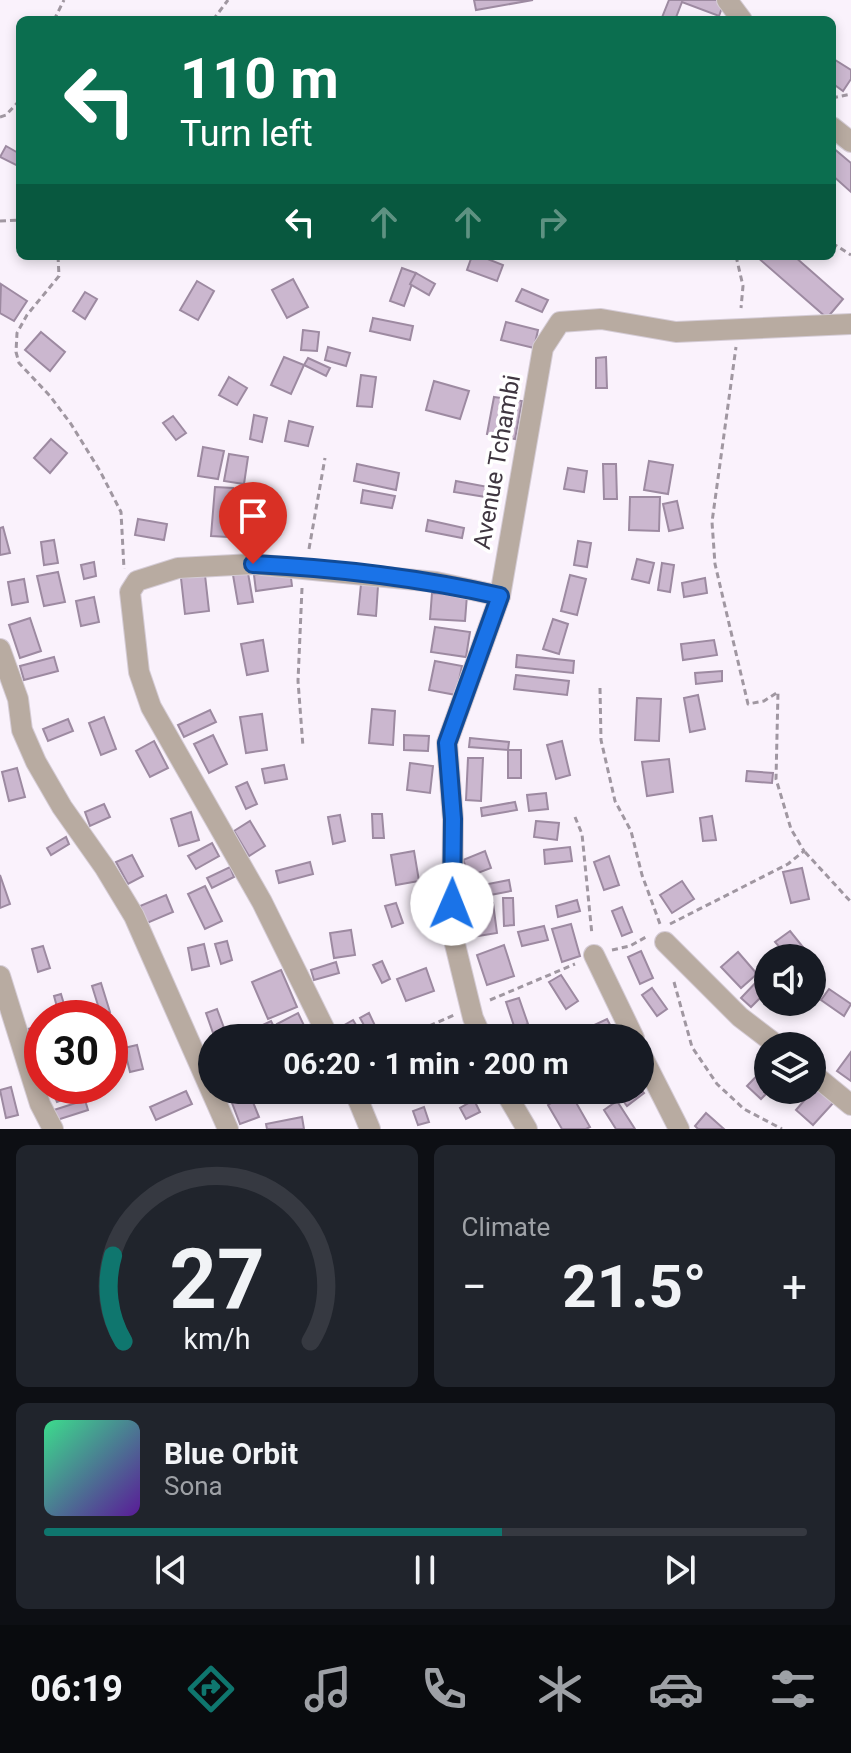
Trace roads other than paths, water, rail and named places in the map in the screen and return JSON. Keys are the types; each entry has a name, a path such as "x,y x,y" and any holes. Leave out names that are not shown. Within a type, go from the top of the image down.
{"street":[{"name":"Avenue Tchambi","path":"476,1024 452,932 453,819 447,743 500,596 543,348 560,322 601,319 676,332 851,324"},
{"path":"322,1024 262,902 151,707 139,672 130,592 137,581 178,568 253,564 436,582 500,596"},
{"path":"0,649 18,699 22,730 36,762 134,916 228,1129"},
{"path":"659,934 740,1017 760,1032"},
{"path":"594,955 627,1024"},
{"path":"0,976 40,1104 53,1129"},
{"path":"654,1080 679,1129"},
{"path":"826,1084 851,1105"},
{"path":"360,1104 370,1129"},
{"path":"512,1104 527,1129"}]}
